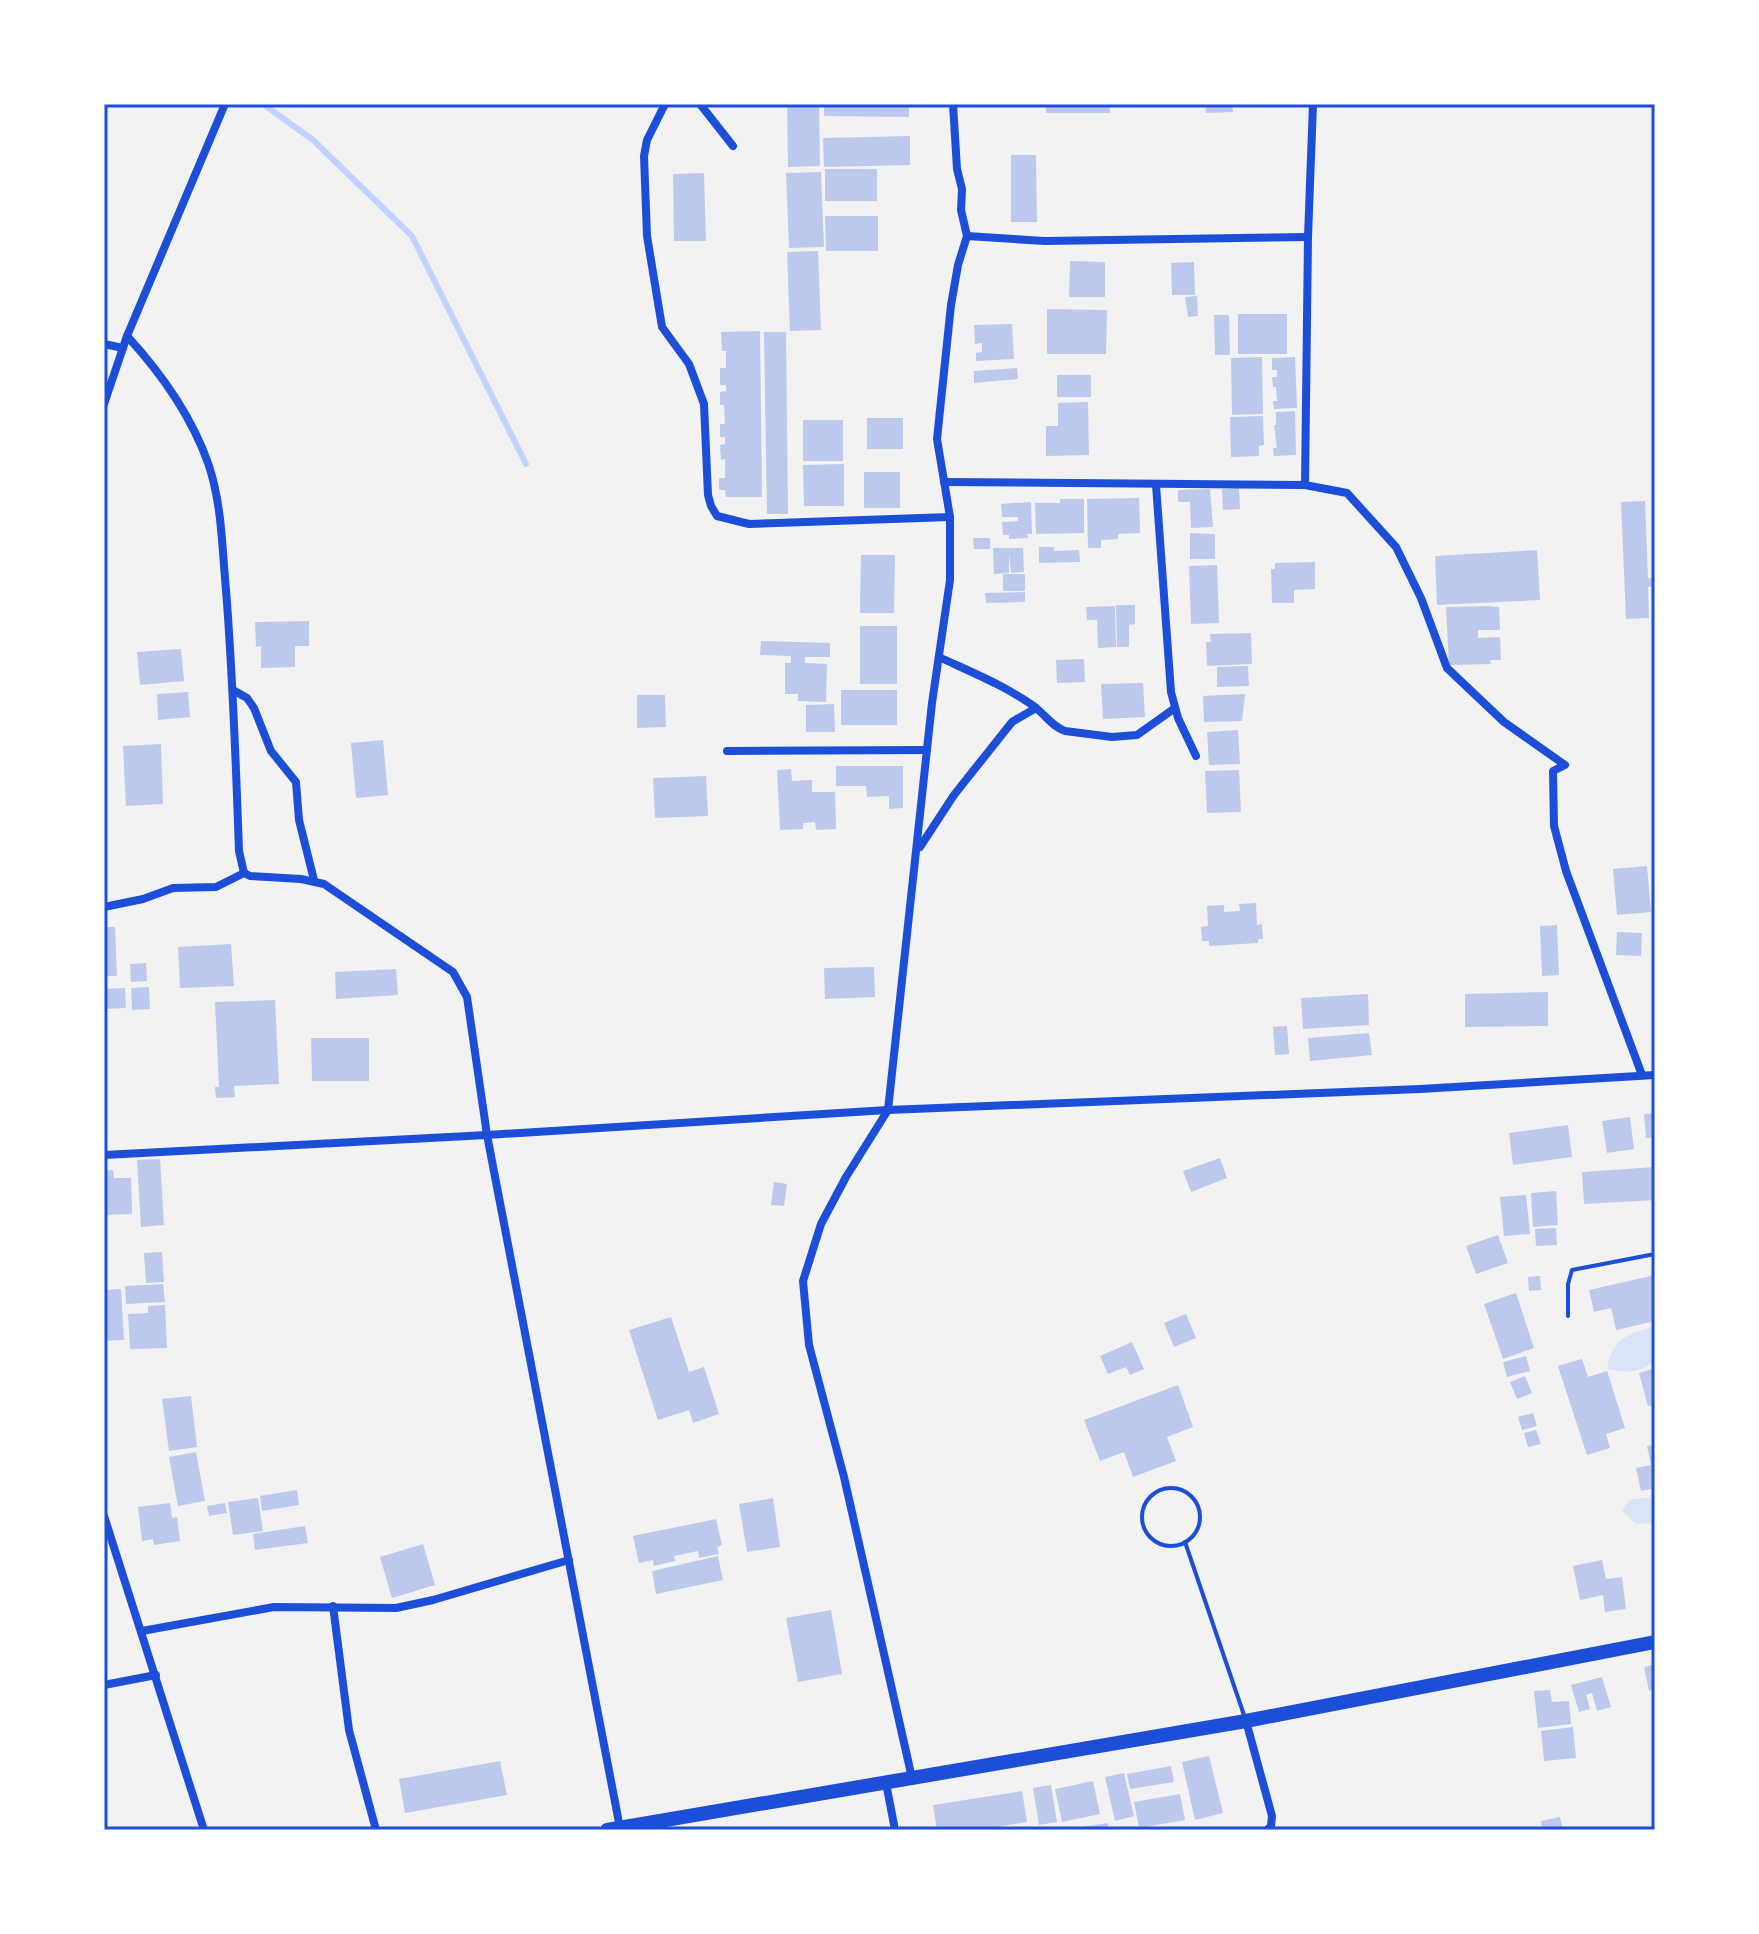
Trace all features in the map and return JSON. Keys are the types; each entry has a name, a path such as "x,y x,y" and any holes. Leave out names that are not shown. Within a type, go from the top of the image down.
{"main road":[{"path":"614,1829 1246,1721 1655,1642"}],"street":[{"path":"104,404 127,336 225,104"},
{"path":"665,104 647,140 644,156 647,236 662,327 689,364 704,404 708,495 717,516 749,524 950,517"},
{"path":"700,104 733,146"},
{"path":"912,1778 844,1477 809,1345 803,1281 821,1224 888,1110 927,750 950,580 950,517 937,439 951,305 967,236 961,210 962,189 957,169 953,104"},
{"path":"1305,485 1313,104"},
{"path":"967,236 1045,241 1308,237"},
{"path":"127,336 162,377 184,412 208,462 221,532 233,690 239,851 244,873"},
{"path":"104,344 123,348"},
{"path":"944,482 1305,485 1347,493 1396,547 1421,598 1447,668 1504,722 1565,765 1553,771 1554,826 1566,871 1642,1075"},
{"path":"1156,485 1171,692 1196,756"},
{"path":"939,657 1006,689 1036,708 1059,729 1112,737 1137,735 1175,708"},
{"path":"233,690 247,698 254,708 271,751 296,782 299,820 314,880"},
{"path":"918,850 954,795 1012,722 1036,708"},
{"path":"727,751 927,750"},
{"path":"244,873 314,880 453,972 467,997 487,1135 569,1560 614,1829"},
{"path":"104,907 143,899 173,888 216,887 244,873"},
{"path":"104,1155 888,1110 1404,1090 1655,1075"},
{"path":"104,1516 204,1830"},
{"path":"104,1558 116,1557"},
{"path":"142,1631 274,1607 396,1608 569,1560"},
{"path":"333,1606 349,1730 376,1830"},
{"path":"104,1685 156,1675"},
{"path":"1246,1721 1272,1816 1271,1826 1267,1830"},
{"path":"886,1783 895,1830"}],"lane":[{"path":"1568,1316 1568,1284 1572,1270 1655,1254"},
{"path":"1177,1488 1194,1498 1199,1507 1198,1527 1185,1542 1165,1545 1148,1535 1144,1526 1144,1506 1157,1491 1177,1488"},
{"path":"1185,1542 1246,1721"}],"shaded area":[{"path":"1655,1326 1655,1361 1632,1371 1607,1368 1618,1343"},
{"path":"1655,1496 1655,1523 1636,1524 1622,1511 1630,1500"}],"building":[{"path":"787,104 819,104 820,166 788,167"},
{"path":"824,104 909,104 909,117 824,116"},
{"path":"1046,104 1110,104 1110,113 1046,113"},
{"path":"1205,104 1232,104 1233,112 1206,113"},
{"path":"910,136 910,165 824,167 823,138"},
{"path":"1011,155 1036,155 1037,222 1011,222"},
{"path":"825,169 877,169 877,201 825,201"},
{"path":"821,172 824,247 789,248 786,173"},
{"path":"704,173 706,241 674,241 673,174"},
{"path":"825,216 878,216 878,251 826,251"},
{"path":"818,251 821,330 790,331 787,252"},
{"path":"1070,261 1105,262 1105,297 1069,297"},
{"path":"1194,262 1195,295 1172,295 1171,263"},
{"path":"1197,296 1198,316 1188,317 1185,297"},
{"path":"1047,309 1107,310 1106,354 1047,354"},
{"path":"1238,314 1287,314 1287,354 1238,354"},
{"path":"1214,315 1229,315 1230,355 1215,355"},
{"path":"1012,324 1014,359 976,361 976,353 982,352 982,343 975,344 974,325"},
{"path":"760,331 762,497 726,497 725,490 719,490 719,478 725,478 725,459 721,460 720,445 725,444 725,437 720,437 720,424 725,424 724,405 720,405 720,392 726,391 726,385 720,385 720,368 726,368 726,351 722,351 721,332"},
{"path":"764,332 786,332 788,514 767,514"},
{"path":"1262,357 1263,414 1232,415 1231,358"},
{"path":"1295,357 1297,408 1274,409 1273,401 1277,401 1272,377 1277,377 1277,370 1272,370 1272,358"},
{"path":"1017,368 1018,379 974,383 974,371"},
{"path":"1057,375 1091,375 1091,397 1057,397"},
{"path":"1088,402 1089,455 1046,456 1046,426 1058,426 1058,403"},
{"path":"1295,411 1296,455 1274,456 1273,448 1277,448 1276,412"},
{"path":"1263,416 1264,445 1259,446 1259,456 1231,457 1230,417"},
{"path":"867,418 903,418 903,449 867,449"},
{"path":"803,420 843,420 843,461 803,461"},
{"path":"844,464 844,506 804,506 803,465"},
{"path":"864,472 900,472 900,508 864,508"},
{"path":"1239,488 1240,509 1223,510 1222,489"},
{"path":"1210,489 1213,527 1191,528 1190,502 1178,502 1178,490"},
{"path":"1139,498 1140,533 1118,534 1118,539 1101,540 1101,548 1088,548 1087,499"},
{"path":"1060,499 1084,499 1084,533 1036,534 1035,503 1060,503"},
{"path":"1645,501 1648,578 1655,578 1655,586 1648,587 1649,618 1626,619 1621,502"},
{"path":"1031,502 1032,534 1027,534 1028,538 1009,539 1009,535 1003,535 1002,522 1018,521 1018,517 1002,517 1001,504"},
{"path":"1190,533 1215,534 1215,559 1190,559"},
{"path":"973,538 990,538 990,549 974,549"},
{"path":"1039,547 1054,547 1054,551 1079,550 1080,562 1039,563"},
{"path":"993,548 1023,548 1024,572 1011,573 1009,553 1009,573 994,574"},
{"path":"1537,550 1540,600 1437,605 1435,556"},
{"path":"861,555 895,555 894,613 860,613"},
{"path":"1315,562 1315,589 1294,590 1294,603 1272,603 1271,569 1275,569 1275,563"},
{"path":"1217,565 1219,623 1191,624 1189,566"},
{"path":"1003,574 1025,574 1025,591 1003,591"},
{"path":"1025,592 1025,602 986,603 985,593"},
{"path":"1116,605 1135,605 1135,624 1129,625 1129,647 1117,647"},
{"path":"1115,606 1116,647 1098,648 1097,620 1087,620 1086,607"},
{"path":"1446,607 1499,607 1500,630 1478,630 1478,638 1500,637 1501,660 1490,660 1491,664 1449,665"},
{"path":"309,621 309,646 295,646 295,667 261,668 261,646 256,647 255,622"},
{"path":"860,626 897,626 897,684 860,684"},
{"path":"1251,633 1252,664 1207,666 1206,642 1211,642 1210,634"},
{"path":"761,641 830,643 830,657 805,657 805,663 827,664 826,702 798,701 798,694 785,694 785,663 791,663 791,656 760,655"},
{"path":"181,649 184,681 140,685 137,652"},
{"path":"1084,659 1085,682 1057,683 1056,660"},
{"path":"1248,666 1249,686 1217,687 1217,667"},
{"path":"1143,683 1145,717 1103,719 1101,684"},
{"path":"841,690 897,690 897,725 841,725"},
{"path":"188,692 190,717 158,720 157,694"},
{"path":"1245,694 1242,721 1204,722 1203,696"},
{"path":"637,695 665,695 666,727 637,728"},
{"path":"834,704 835,732 806,732 806,705"},
{"path":"1238,730 1240,764 1209,765 1207,732"},
{"path":"383,740 388,795 356,798 351,743"},
{"path":"161,744 163,804 126,806 123,746"},
{"path":"836,766 903,766 903,808 889,809 889,796 867,797 866,786 836,786"},
{"path":"791,769 792,781 812,780 812,792 835,792 836,829 816,830 815,822 803,823 803,829 780,830 777,770"},
{"path":"1239,770 1241,812 1207,813 1205,771"},
{"path":"706,776 708,816 655,818 653,778"},
{"path":"1647,866 1651,912 1617,915 1613,869"},
{"path":"1256,903 1257,925 1262,924 1263,939 1258,939 1258,943 1209,946 1209,941 1202,941 1201,927 1208,926 1207,906 1224,905 1224,912 1240,911 1239,904"},
{"path":"1557,925 1559,975 1542,976 1540,926"},
{"path":"104,927 115,927 117,976 104,976"},
{"path":"1617,932 1642,933 1641,956 1616,955"},
{"path":"231,944 234,986 180,988 178,947"},
{"path":"146,963 147,981 131,982 130,964"},
{"path":"874,967 875,997 825,999 824,968"},
{"path":"396,969 398,995 336,999 335,972"},
{"path":"149,987 150,1009 132,1010 131,988"},
{"path":"125,988 126,1008 104,1009 104,989"},
{"path":"1548,992 1548,1026 1465,1027 1465,994"},
{"path":"1368,994 1369,1025 1303,1029 1301,998"},
{"path":"275,1000 279,1084 234,1086 235,1097 216,1098 215,1087 219,1087 215,1002"},
{"path":"1287,1026 1289,1054 1275,1055 1273,1027"},
{"path":"1369,1033 1372,1055 1310,1061 1308,1038"},
{"path":"311,1038 369,1038 369,1081 312,1081"},
{"path":"1655,1113 1655,1137 1646,1138 1644,1114"},
{"path":"1630,1117 1634,1149 1607,1153 1602,1121"},
{"path":"1568,1125 1572,1157 1513,1165 1509,1133"},
{"path":"1220,1158 1227,1178 1191,1192 1183,1171"},
{"path":"160,1159 164,1225 141,1227 137,1160"},
{"path":"1655,1167 1655,1200 1584,1204 1582,1172"},
{"path":"113,1170 114,1178 131,1178 132,1214 104,1215 104,1171"},
{"path":"774,1182 787,1184 784,1206 771,1205"},
{"path":"1556,1191 1558,1225 1533,1227 1531,1193"},
{"path":"1526,1195 1530,1234 1504,1236 1500,1197"},
{"path":"1556,1228 1557,1245 1536,1246 1535,1229"},
{"path":"1498,1235 1508,1263 1476,1274 1466,1246"},
{"path":"162,1252 164,1282 146,1283 144,1253"},
{"path":"1655,1275 1655,1321 1616,1330 1611,1308 1594,1312 1589,1290"},
{"path":"1540,1276 1541,1290 1529,1291 1528,1277"},
{"path":"163,1284 165,1302 126,1304 125,1286"},
{"path":"121,1289 124,1340 104,1341 104,1290"},
{"path":"1516,1293 1534,1348 1503,1359 1484,1304"},
{"path":"165,1305 167,1348 130,1349 128,1314 148,1313 148,1306"},
{"path":"1186,1314 1196,1338 1174,1347 1164,1323"},
{"path":"671,1317 689,1372 704,1367 719,1414 693,1423 689,1410 658,1420 629,1330"},
{"path":"1132,1342 1144,1369 1130,1375 1126,1367 1108,1374 1100,1356"},
{"path":"1526,1356 1530,1371 1507,1377 1503,1362"},
{"path":"1582,1359 1588,1377 1607,1371 1625,1428 1606,1434 1610,1448 1587,1455 1558,1366"},
{"path":"1655,1368 1655,1405 1648,1406 1639,1373"},
{"path":"1525,1376 1532,1393 1517,1399 1510,1382"},
{"path":"1178,1385 1193,1427 1167,1437 1176,1461 1133,1477 1124,1452 1100,1461 1084,1420"},
{"path":"191,1396 197,1447 169,1451 162,1399"},
{"path":"1533,1413 1537,1426 1522,1430 1518,1417"},
{"path":"1536,1430 1541,1444 1528,1447 1524,1433"},
{"path":"1655,1445 1655,1488 1641,1491 1636,1468 1651,1465 1647,1446"},
{"path":"196,1452 205,1501 178,1506 169,1457"},
{"path":"297,1490 299,1505 262,1511 260,1496"},
{"path":"258,1498 263,1531 233,1535 228,1502"},
{"path":"773,1498 780,1547 747,1552 739,1504"},
{"path":"170,1503 172,1518 177,1517 180,1541 154,1545 153,1539 142,1541 138,1507"},
{"path":"225,1503 227,1513 209,1516 207,1506"},
{"path":"716,1519 722,1545 717,1547 719,1554 699,1558 698,1551 674,1556 675,1561 654,1566 653,1560 639,1563 633,1536"},
{"path":"305,1526 308,1543 255,1550 253,1534"},
{"path":"423,1544 435,1585 392,1598 380,1557"},
{"path":"718,1556 723,1580 656,1594 652,1571"},
{"path":"1602,1560 1606,1579 1622,1577 1626,1609 1605,1612 1603,1595 1580,1600 1573,1566"},
{"path":"831,1610 842,1674 798,1682 786,1618"},
{"path":"1655,1664 1655,1689 1649,1691 1644,1667"},
{"path":"1602,1677 1611,1707 1597,1711 1592,1693 1586,1695 1590,1709 1579,1712 1571,1685"},
{"path":"1550,1690 1552,1702 1569,1701 1571,1724 1538,1728 1534,1691"},
{"path":"1573,1727 1576,1758 1544,1761 1541,1731"},
{"path":"1209,1756 1223,1813 1195,1820 1182,1762"},
{"path":"500,1761 507,1795 405,1813 399,1779"},
{"path":"1171,1766 1174,1782 1130,1789 1127,1774"},
{"path":"1124,1773 1134,1816 1115,1821 1105,1777"},
{"path":"1093,1781 1100,1814 1062,1822 1055,1789"},
{"path":"1051,1785 1057,1822 1039,1825 1033,1788"},
{"path":"1022,1791 1027,1822 975,1830 937,1830 933,1805"},
{"path":"1180,1794 1185,1820 1139,1828 1134,1802"},
{"path":"1560,1817 1563,1830 1542,1830 1541,1821"},
{"path":"1108,1823 1109,1830 1074,1830 1074,1828"}],"waterway":[{"path":"263,104 313,140 412,236 526,464"}]}
